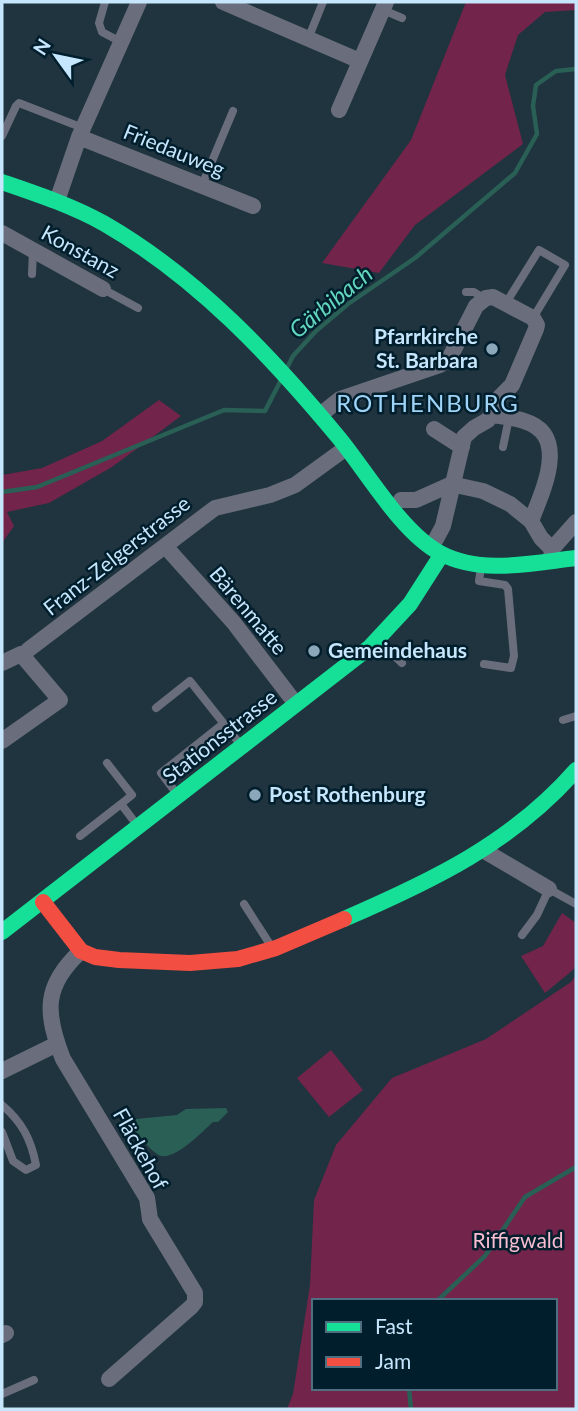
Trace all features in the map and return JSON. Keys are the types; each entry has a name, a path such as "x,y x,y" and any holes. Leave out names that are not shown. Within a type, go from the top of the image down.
{"street":[{"path":"57,201 81,132 139,2"},
{"path":"223,2 252,10 308,39 360,61"},
{"path":"339,110 385,6"},
{"name":"Friedauweg","path":"81,132 253,206"},
{"path":"2,182 57,201 125,236 163,260 200,289 320,415 426,543 439,539"},
{"name":"Konstanz","path":"2,233 103,289"},
{"path":"320,415 340,399 440,365 450,357 475,306 485,299 494,297 533,318 536,329 512,385 500,397 490,417 464,437 457,485 439,539"},
{"path":"490,417 524,421 545,433 549,443 546,482 531,521"},
{"path":"434,429 462,447"},
{"name":"Franz-Zelgerstrasse","path":"2,663 24,652 215,508 270,495 295,485 346,447"},
{"path":"406,503 457,485 483,491 510,504 531,521 551,555"},
{"path":"551,555 576,522"},
{"path":"439,539 462,561 481,564 506,565 551,555 576,558"},
{"name":"Stationsstrasse","path":"2,932 378,640 413,603 439,539"},
{"name":"Bärenmatte","path":"164,546 234,623 296,704"},
{"path":"2,741 60,699 24,652"},
{"path":"43,902 81,951 95,957 190,964 240,958 272,948 389,900 483,850 559,795 576,770"},
{"path":"483,850 549,889"},
{"name":"Fläckehof","path":"81,951 60,974 52,990 51,1013 57,1044 63,1059 147,1198 150,1219 195,1293 195,1302 191,1307 109,1379"},
{"path":"2,1071 57,1044"}],"lane":[{"path":"105,2 99,23 102,32 121,42"},
{"path":"308,39 323,2"},
{"path":"385,6 402,18"},
{"path":"2,136 16,106 23,103 81,132"},
{"path":"202,185 233,111"},
{"path":"32,274 33,250"},
{"path":"506,303 539,250 565,265 533,318"},
{"name":"Konstanz","path":"103,289 138,309"},
{"path":"466,292 474,292 485,299"},
{"path":"503,447 509,418"},
{"path":"481,564 479,581 505,585 508,589 514,656 511,668 484,664"},
{"path":"378,640 402,663"},
{"path":"156,708 190,681 242,746"},
{"path":"563,720 576,716"},
{"path":"178,796 161,773 223,724"},
{"path":"80,836 132,795 107,763"},
{"path":"121,804 139,827"},
{"path":"522,935 537,915 549,889 576,904"},
{"path":"244,904 272,948"},
{"path":"2,1105 23,1127 32,1144 36,1166 26,1170 13,1161 2,1132"},
{"path":"2,1394 34,1380"}],"green space":[{"path":"466,2 576,2 576,10 545,12 518,35 505,75 523,144 415,225 379,273 322,263 411,140"},
{"path":"159,400 181,416 112,467 49,503 7,512 14,526 2,543 2,475 42,468 102,441"},
{"path":"562,913 576,923 576,964 573,970 545,993 521,956 543,946"},
{"name":"Riffigwald","path":"576,975 576,1409 287,1409 293,1394 310,1285 314,1200 336,1145 392,1078 486,1039 571,982"},
{"path":"331,1050 363,1090 329,1117 297,1078"}],"shaded area":[{"path":"226,1108 228,1112 218,1122 213,1122 186,1146 170,1155 157,1154 133,1129 136,1119 177,1115 186,1109"}],"waterway":[{"name":"Gärbibach","path":"288,366 293,356 316,331 348,304 415,258 515,173 537,134 533,106 536,85 556,71 576,69"},
{"name":"Gärbibach","path":"2,492 37,487 224,410 265,411 281,380"},
{"path":"439,1299 485,1256 525,1197 576,1167"},
{"path":"409,1390 411,1409"}],"traffic: fast":[{"path":"2,182 68,206 105,224 139,245 202,294 260,348 339,438 398,516 440,553 456,560 489,566 576,558"},
{"path":"2,932 370,647 410,604 442,554"},
{"path":"344,919 469,858 525,819 576,770"}],"traffic: jam":[{"path":"43,902 81,951 95,957 119,960 190,963 238,959 276,948 344,919"}],"place":[{"name":"Pfarrkirche St. Barbara","path":"492,349"},
{"name":"Gemeindehaus","path":"314,651"},
{"name":"Post Rothenburg","path":"255,795"}],"district":[{"name":"ROTHENBURG","path":"428,404"}]}
